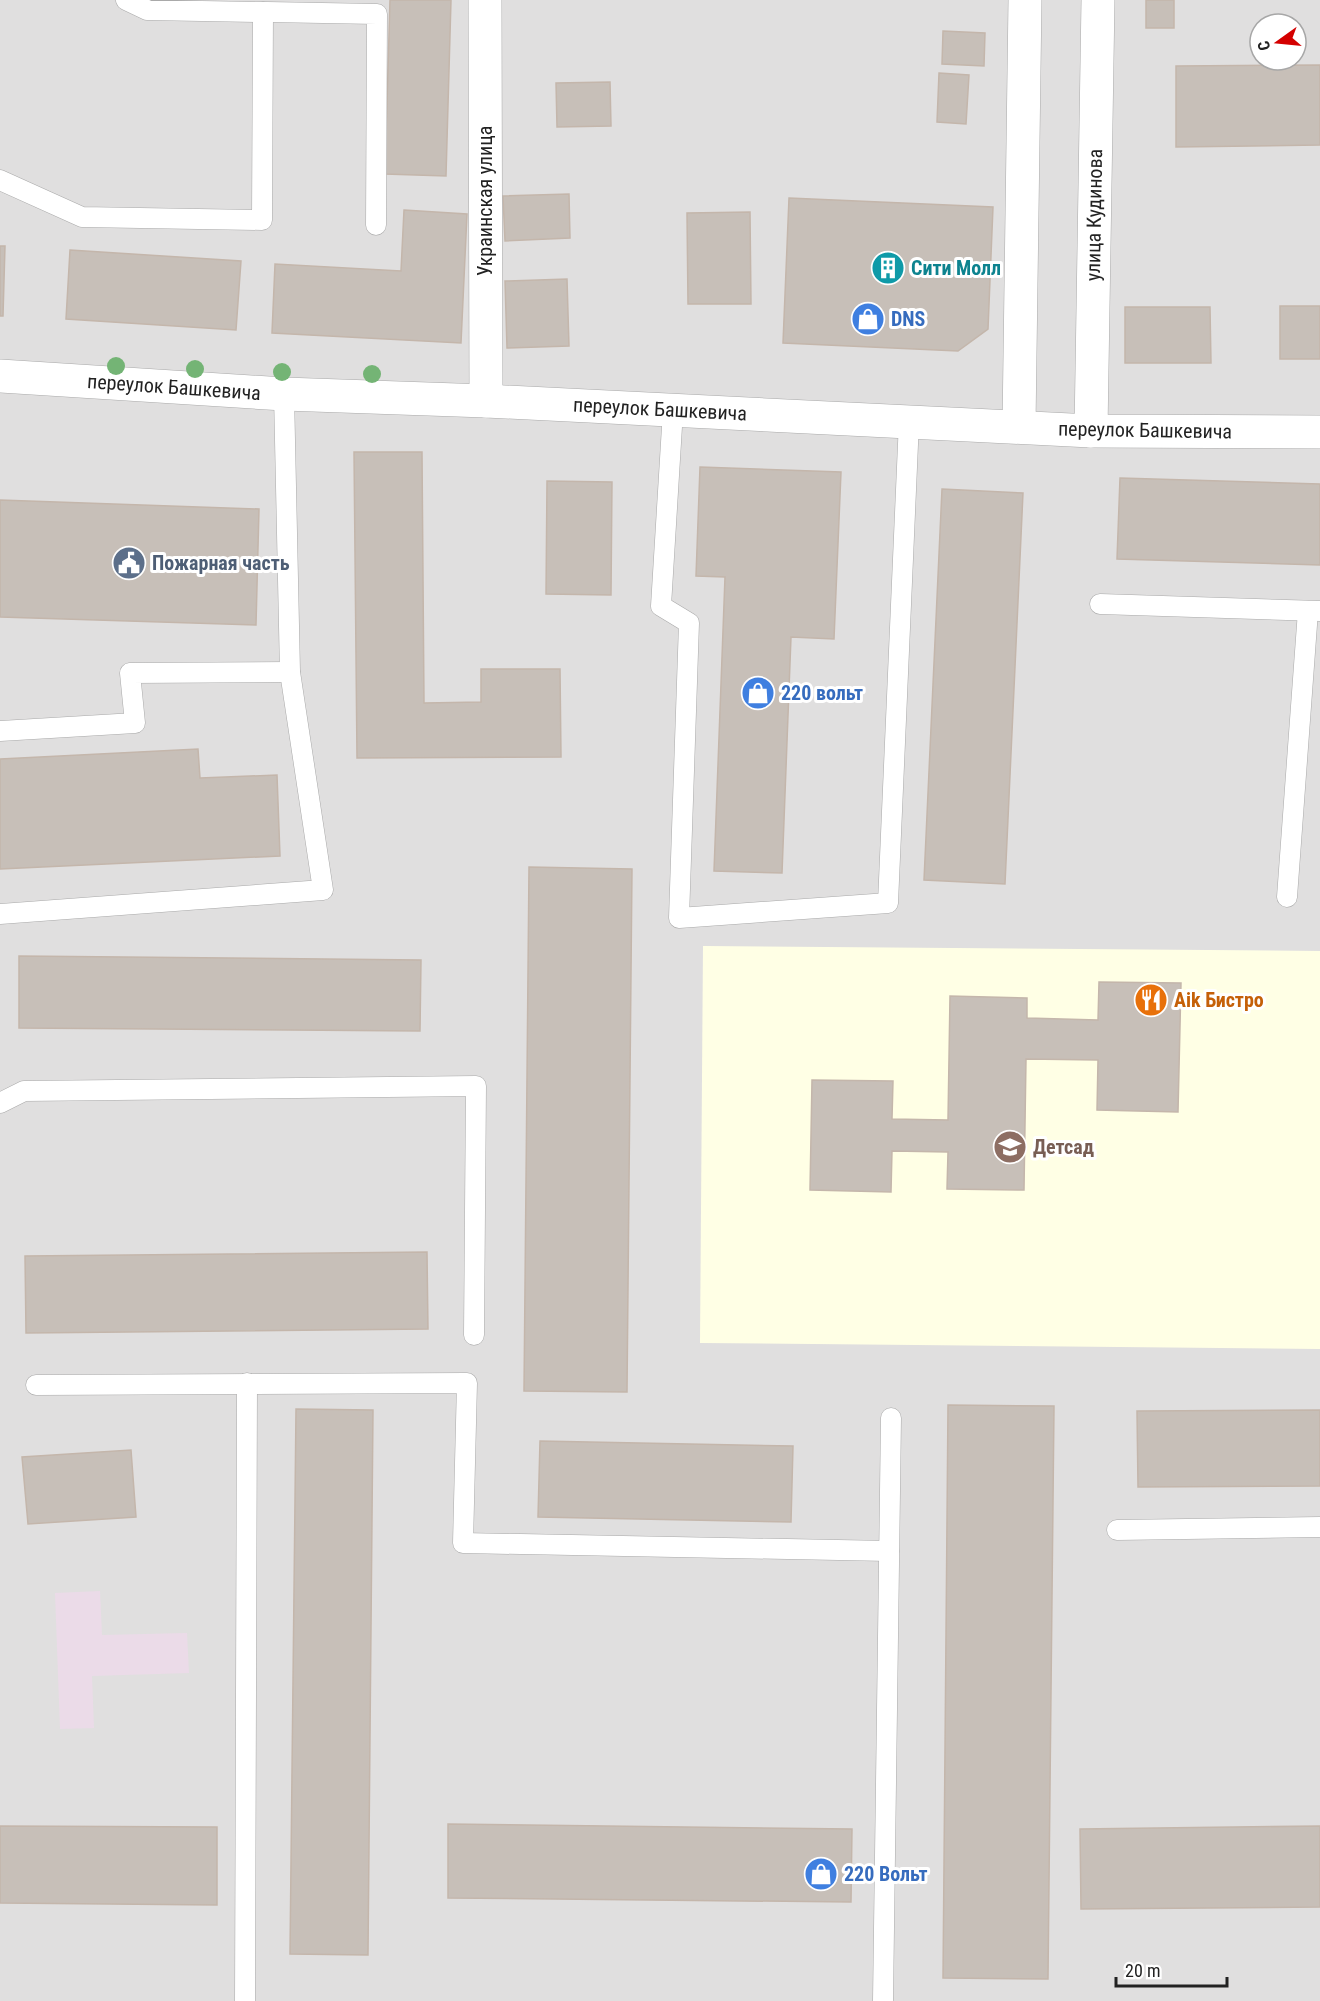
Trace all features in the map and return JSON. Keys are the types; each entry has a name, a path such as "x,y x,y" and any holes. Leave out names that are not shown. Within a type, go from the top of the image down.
{"street":[{"name":"Украинская улица","path":"485,0 486,401"},
{"path":"1019,426 1025,0"},
{"name":"улица Кудинова","path":"1090,430 1098,0"},
{"name":"переулок Башкевича","path":"0,376 284,394 486,401 1090,430 1320,432"}],"lane":[{"path":"126,0 147,10 377,14 376,225"},
{"path":"0,180 82,217 262,220 262,12"},
{"path":"0,914 323,890 290,672 284,394"},
{"path":"673,410 661,606 689,623 679,918 888,903 909,421"},
{"path":"1100,604 1314,611 1287,897"},
{"path":"0,731 135,723 130,673 290,672"},
{"path":"0,1103 24,1091 476,1086 474,1335"},
{"path":"245,2001 247,1383"},
{"path":"36,1385 467,1383 463,1543 890,1551"},
{"path":"883,2001 891,1418"},
{"path":"1117,1530 1320,1527"}],"shaded area":[{"path":"0,0 1320,0 1320,2001 0,2001"},
{"name":"Детсад","path":"703,946 1320,951 1320,1349 700,1343"},
{"path":"100,1591 102,1635 187,1633 189,1673 92,1676 94,1728 60,1729 55,1593"}],"building":[{"path":"390,0 451,0 446,176 385,174"},
{"path":"1146,0 1174,0 1174,28 1146,28"},
{"path":"943,31 985,33 984,66 942,64"},
{"path":"1308,65 1320,65 1320,145 1176,147 1176,66 1248,66 1248,72 1308,72"},
{"path":"939,73 969,75 966,124 937,122"},
{"path":"610,82 611,126 557,127 556,83"},
{"path":"569,194 570,238 505,241 503,196"},
{"name":"Сити Молл","path":"789,198 993,207 988,329 958,351 783,343"},
{"path":"404,210 467,214 461,343 272,333 275,264 401,271"},
{"path":"750,212 751,304 688,304 687,213"},
{"path":"0,246 5,246 3,316 0,316"},
{"path":"70,250 241,261 236,330 66,319"},
{"path":"567,279 569,346 507,348 505,281"},
{"path":"1280,306 1320,306 1320,359 1280,359"},
{"path":"1125,307 1210,307 1211,363 1125,363"},
{"path":"354,452 422,452 424,703 481,702 481,669 560,669 561,757 357,758"},
{"path":"700,467 841,472 834,639 791,637 782,873 714,871 725,577 696,576"},
{"path":"1120,478 1320,484 1320,565 1117,559"},
{"path":"547,481 612,482 611,595 546,594"},
{"path":"942,489 1023,493 1005,884 924,880"},
{"name":"Пожарная часть","path":"0,500 259,509 256,625 0,617"},
{"path":"198,749 200,778 277,775 280,856 0,869 0,759"},
{"path":"529,867 632,869 627,1392 524,1391"},
{"path":"19,956 421,960 420,1031 19,1028"},
{"path":"1099,982 1181,983 1178,1112 1097,1110 1098,1060 1026,1059 1024,1190 947,1189 948,1152 892,1151 891,1192 810,1190 812,1080 893,1081 892,1119 948,1120 950,996 1027,998 1027,1018 1098,1020"},
{"path":"427,1252 428,1329 26,1333 25,1256"},
{"path":"948,1405 1054,1406 1048,1979 943,1978"},
{"path":"296,1409 373,1410 368,1955 290,1954"},
{"path":"1320,1410 1320,1486 1138,1487 1137,1411"},
{"path":"540,1441 793,1446 791,1522 538,1517"},
{"path":"131,1450 136,1517 28,1524 22,1457"},
{"path":"448,1824 852,1829 851,1902 448,1898"},
{"path":"0,1826 217,1827 217,1905 0,1903"},
{"path":"1320,1826 1320,1907 1081,1909 1080,1829"}],"place":[{"name":"Сити Молл","path":"888,268"},
{"name":"DNS","path":"868,319"},
{"name":"Пожарная часть","path":"129,563"},
{"name":"220 вольт","path":"758,693"},
{"name":"Aik Бистро","path":"1151,1000"},
{"name":"Детсад","path":"1010,1147"},
{"name":"220 Вольт","path":"821,1874"}]}
